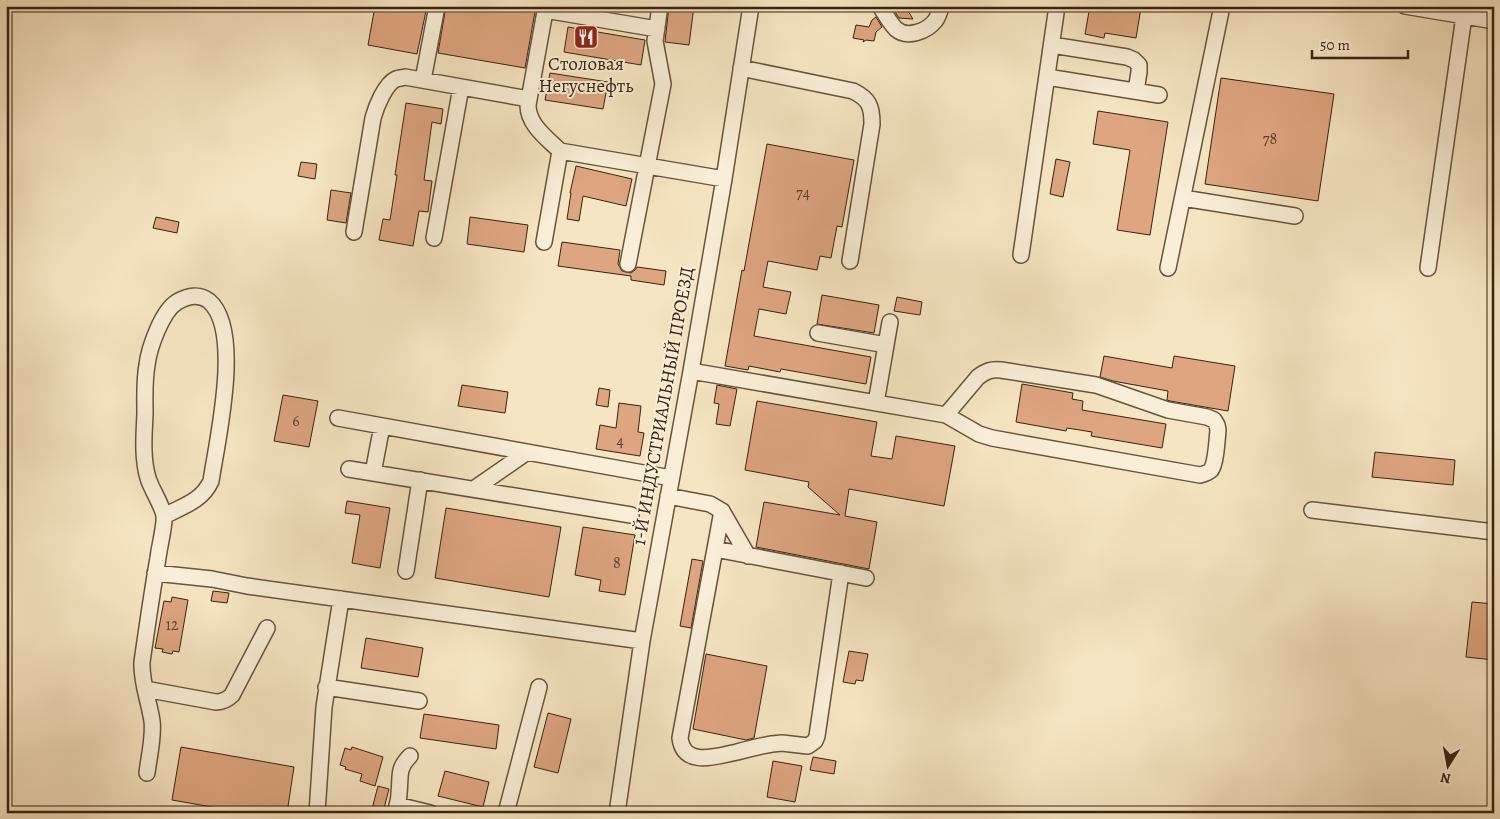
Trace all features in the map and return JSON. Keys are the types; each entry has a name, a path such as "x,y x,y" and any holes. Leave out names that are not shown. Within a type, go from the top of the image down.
{"street":[{"path":"423,80 437,6"},
{"path":"628,264 662,84 655,48 660,6"},
{"name":"1-Й ИНДУСТРИАЛЬНЫЙ ПРОЕЗД","path":"617,813 642,641 724,179 751,6"},
{"path":"880,6 895,28 901,32 914,34 934,23 941,6"},
{"path":"1021,255 1057,6"},
{"path":"1168,268 1222,6"},
{"path":"1405,6 1494,21"},
{"path":"657,29 545,8 528,113 530,119 534,126 560,151 724,179"},
{"path":"1428,268 1464,16"},
{"path":"1052,45 1127,57 1134,60 1138,65 1139,72 1136,91"},
{"path":"741,68 853,90 863,96 869,104 872,113 872,124 850,261"},
{"path":"1047,76 1159,95"},
{"path":"354,232 373,118 376,106 389,84 396,79 404,77 530,99"},
{"path":"434,238 461,87"},
{"path":"544,242 560,151"},
{"path":"1183,198 1295,216"},
{"path":"147,773 152,730 142,673 142,662 164,516 148,478 146,467 144,451 145,382 147,364 162,319 174,304 186,297 197,296 206,298 220,316 226,354 223,409 207,490 199,498 164,516"},
{"path":"876,403 890,322"},
{"path":"818,333 886,345"},
{"path":"691,371 946,415 979,434 992,438 1200,474 1207,473 1214,464 1218,430 1214,420 1168,410 1096,385 991,369 983,372 978,377 946,415"},
{"path":"338,418 671,478"},
{"path":"373,473 382,426"},
{"path":"474,489 527,452"},
{"path":"349,469 631,515"},
{"path":"406,571 420,480"},
{"path":"668,496 710,504 722,510 748,556"},
{"path":"722,510 680,738 685,752 692,756 709,758 782,742 808,746 815,741 841,573"},
{"path":"1312,510 1494,532"},
{"path":"715,550 866,578"},
{"path":"155,573 212,579 247,586 642,641"},
{"path":"316,813 326,687 341,599"},
{"path":"145,689 222,702 232,695 267,628"},
{"path":"326,687 418,701"},
{"path":"506,813 539,687"},
{"path":"410,756 401,767 396,809 430,813"}],"building":[{"path":"375,6 427,6 417,54 368,45"},
{"path":"446,6 536,6 525,68 438,53"},
{"path":"669,6 694,6 689,45 665,42"},
{"path":"891,6 905,6 913,19 899,18"},
{"path":"1090,6 1131,6 1141,8 1136,38 1105,33 1104,38 1085,34"},
{"path":"876,17 882,27 876,32 874,41 866,40 863,42 864,40 853,38 856,25 869,27 872,20"},
{"path":"568,27 645,40 641,65 564,52"},
{"path":"550,73 608,82 603,109 545,100"},
{"path":"1221,78 1334,94 1318,201 1205,184"},
{"path":"406,103 443,109 441,124 432,122 424,180 432,181 428,212 419,211 413,246 379,240 383,219 390,220"},
{"path":"1098,111 1168,122 1150,235 1117,230 1130,150 1093,144"},
{"path":"767,144 854,160 842,227 837,226 831,258 820,256 817,270 768,261 763,287 791,292 786,314 759,309 754,336 871,357 866,384 781,369 780,372 749,366 748,370 725,366"},
{"path":"1056,159 1070,162 1063,197 1050,194"},
{"path":"301,162 317,164 315,179 298,176"},
{"path":"576,166 632,179 626,206 583,196 579,221 567,219"},
{"path":"331,190 351,193 346,223 327,220"},
{"path":"156,217 179,222 177,233 153,228"},
{"path":"470,217 528,225 524,252 467,244"},
{"path":"562,242 620,250 618,264 622,271 631,273 637,267 666,271 664,285 631,280 631,276 558,266"},
{"path":"822,295 879,305 874,333 817,324"},
{"path":"897,297 922,302 920,315 894,311"},
{"path":"1104,356 1172,368 1174,356 1235,366 1228,411 1170,401 1167,400 1168,391 1100,377"},
{"path":"1022,384 1073,393 1072,399 1083,401 1082,410 1166,424 1162,448 1091,436 1092,432 1067,428 1066,431 1016,422"},
{"path":"462,385 508,392 505,413 458,406"},
{"path":"717,385 737,389 730,426 716,424 719,404 714,403"},
{"path":"599,388 610,390 608,407 596,405"},
{"path":"283,395 318,401 309,447 274,441"},
{"path":"757,401 877,422 871,456 892,459 896,436 955,446 944,506 849,489 845,516 877,522 869,569 756,547 764,502 840,515 808,487 809,482 745,470"},
{"path":"619,403 641,406 638,432 644,433 640,456 596,449 600,425 616,428"},
{"path":"1375,452 1455,460 1453,485 1372,477"},
{"path":"347,501 390,508 380,568 352,563 360,515 345,513"},
{"path":"446,508 561,527 549,597 435,578"},
{"path":"583,527 635,535 625,595 599,591 601,580 575,575"},
{"path":"692,559 703,561 691,628 680,626"},
{"path":"213,591 229,593 227,603 211,601"},
{"path":"172,597 188,600 179,652 173,651 172,654 162,652 163,649 155,648 164,601 171,602"},
{"path":"1472,602 1494,604 1494,660 1466,657"},
{"path":"366,638 423,648 418,677 361,668"},
{"path":"849,651 868,654 863,681 856,680 855,684 843,682"},
{"path":"706,654 767,666 754,738 746,740 693,729"},
{"path":"548,713 571,719 558,773 534,767"},
{"path":"424,714 499,725 496,749 420,738"},
{"path":"181,747 294,767 287,813 246,813 172,800"},
{"path":"352,747 383,757 375,786 360,781 362,774 345,769 346,767 340,765 345,748 351,750"},
{"path":"813,757 836,761 834,774 810,770"},
{"path":"773,761 802,766 795,802 767,797"},
{"path":"445,771 489,782 483,807 438,796"},
{"path":"378,786 389,789 383,812 372,809"}],"place":[{"name":"Столовая Негуснефть","path":"586,37"}]}
